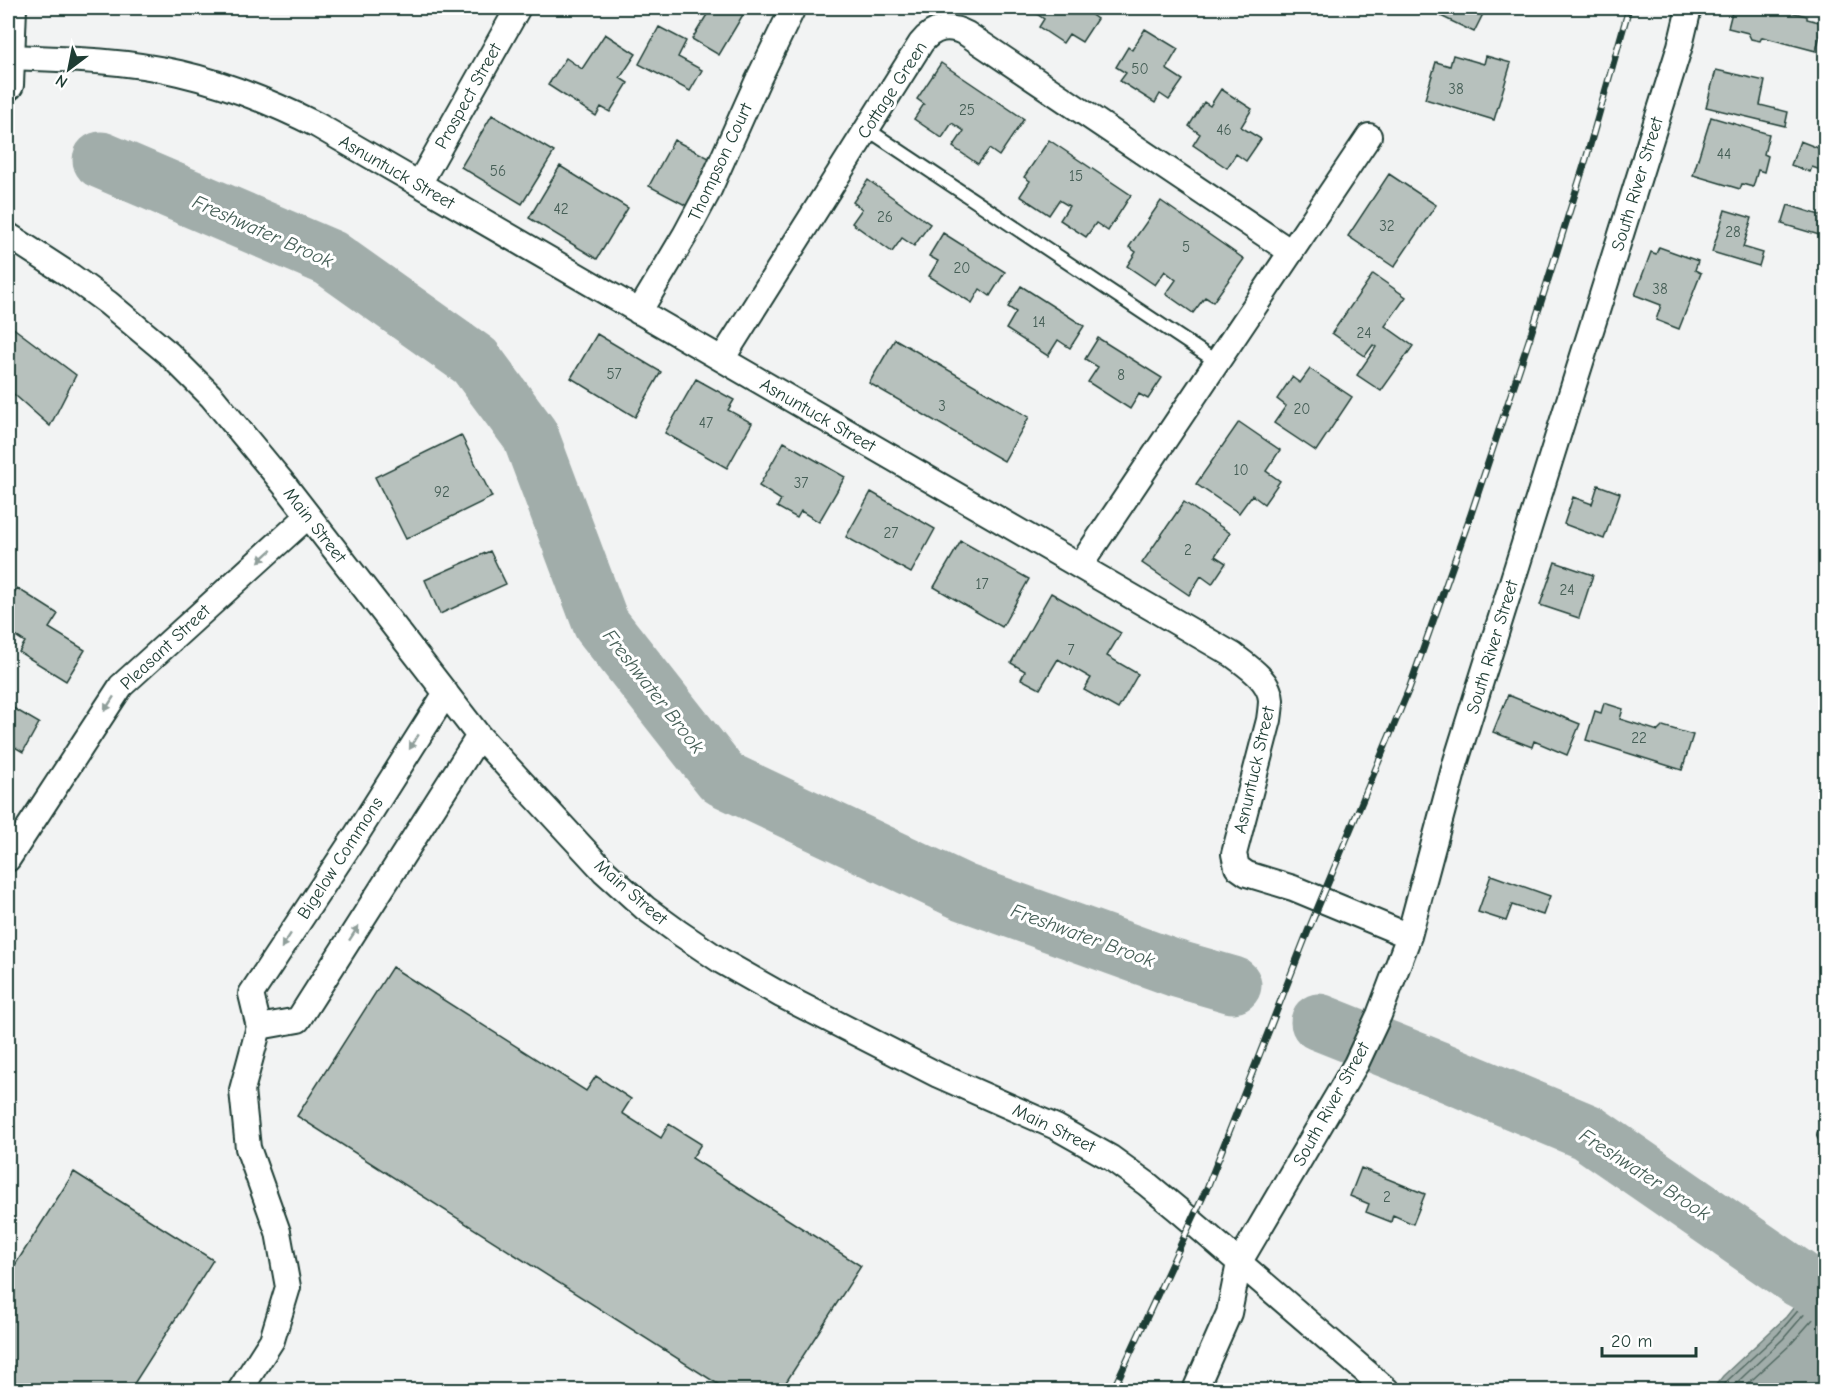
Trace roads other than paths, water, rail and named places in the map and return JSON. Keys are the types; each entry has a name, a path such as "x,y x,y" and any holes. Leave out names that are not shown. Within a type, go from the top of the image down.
{"street":[{"path":"8,71 11,8"},
{"name":"Prospect Street","path":"419,184 518,8"},
{"name":"Thompson Court","path":"639,312 686,235 708,192 793,8"},
{"name":"South River Street","path":"1195,1390 1229,1313 1239,1263 1356,1064 1379,1015 1409,936 1456,761 1676,58 1689,8"},
{"name":"Cottage Green","path":"722,359 927,35 947,27 967,33 1291,252"},
{"name":"Asnuntuck Street","path":"8,71 124,64 177,73 260,99 317,125 1233,655 1256,674 1266,686 1271,700 1269,720 1235,846 1237,867 1247,874 1293,888 1409,936"},
{"path":"1080,566 1369,136"},
{"name":"Main Street","path":"8,235 108,303 169,354 212,397 286,488 479,736 604,871 645,908 721,961 782,995 938,1075 1056,1127 1111,1158 1147,1184 1387,1390"},
{"name":"Pleasant Street","path":"8,859 120,686 308,516"},
{"name":"Bigelow Commons","path":"240,1390 272,1340 288,1287 278,1232 248,1148 242,1090 259,1027 251,994 355,837 446,693"},
{"path":"259,1027 298,1020 479,736"}],"lane":[{"path":"867,129 1217,362"}],"water":[{"path":"1825,1269 1825,1390 1712,1390 1723,1376 1786,1317 1802,1293"}],"waterway":[{"name":"Freshwater Brook","path":"101,160 330,258 475,361 530,435 601,624 722,778 963,892 1174,968 1233,985"},
{"name":"Freshwater Brook","path":"1319,1022 1587,1132 1801,1280 1826,1294"}],"railway":[{"path":"1113,1390 1207,1188 1308,931 1409,689 1530,337 1586,159 1629,8"}]}
